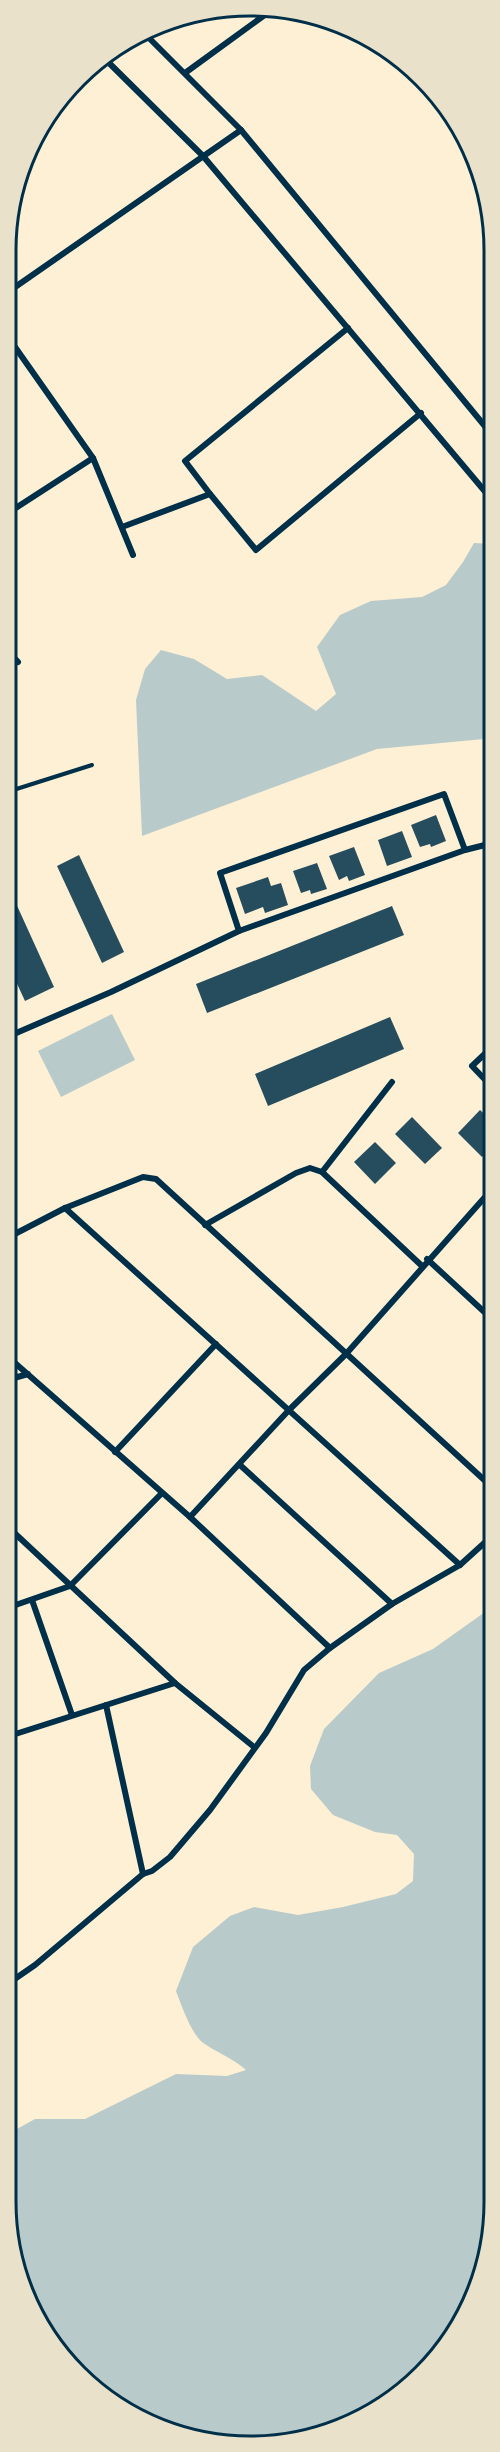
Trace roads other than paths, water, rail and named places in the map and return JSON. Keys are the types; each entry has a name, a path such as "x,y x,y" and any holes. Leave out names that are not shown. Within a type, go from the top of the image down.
{"street":[{"path":"185,73 262,17"},
{"path":"150,39 241,130 484,425"},
{"path":"110,64 203,156 484,490"},
{"path":"16,286 241,130"},
{"path":"348,328 185,461 256,550 421,413"},
{"path":"16,349 93,458 133,555"},
{"path":"16,508 93,458"},
{"path":"122,528 210,494"},
{"path":"239,931 220,873 444,794 465,850"},
{"path":"16,1033 111,992 239,931 484,845"},
{"path":"484,1055 472,1066 484,1079"},
{"path":"322,1172 392,1082"},
{"path":"205,1225 296,1173 310,1168 322,1172 422,1266"},
{"path":"16,1233 64,1208 143,1177 156,1179 484,1481"},
{"path":"190,1517 289,1410 346,1354 484,1198"},
{"path":"64,1208 460,1565"},
{"path":"428,1259 484,1312"},
{"path":"115,1452 216,1344"},
{"path":"16,1364 190,1517 330,1648"},
{"path":"16,1377 28,1374"},
{"path":"240,1465 392,1604"},
{"path":"16,1605 70,1586 162,1492"},
{"path":"16,1535 175,1683 254,1747"},
{"path":"16,1978 35,1965 143,1874 152,1871 170,1857 210,1810 254,1747 267,1733 304,1670 330,1648 392,1604 460,1565 484,1543"},
{"path":"32,1600 72,1715"},
{"path":"16,1734 175,1683"},
{"path":"106,1706 143,1874"}]}
